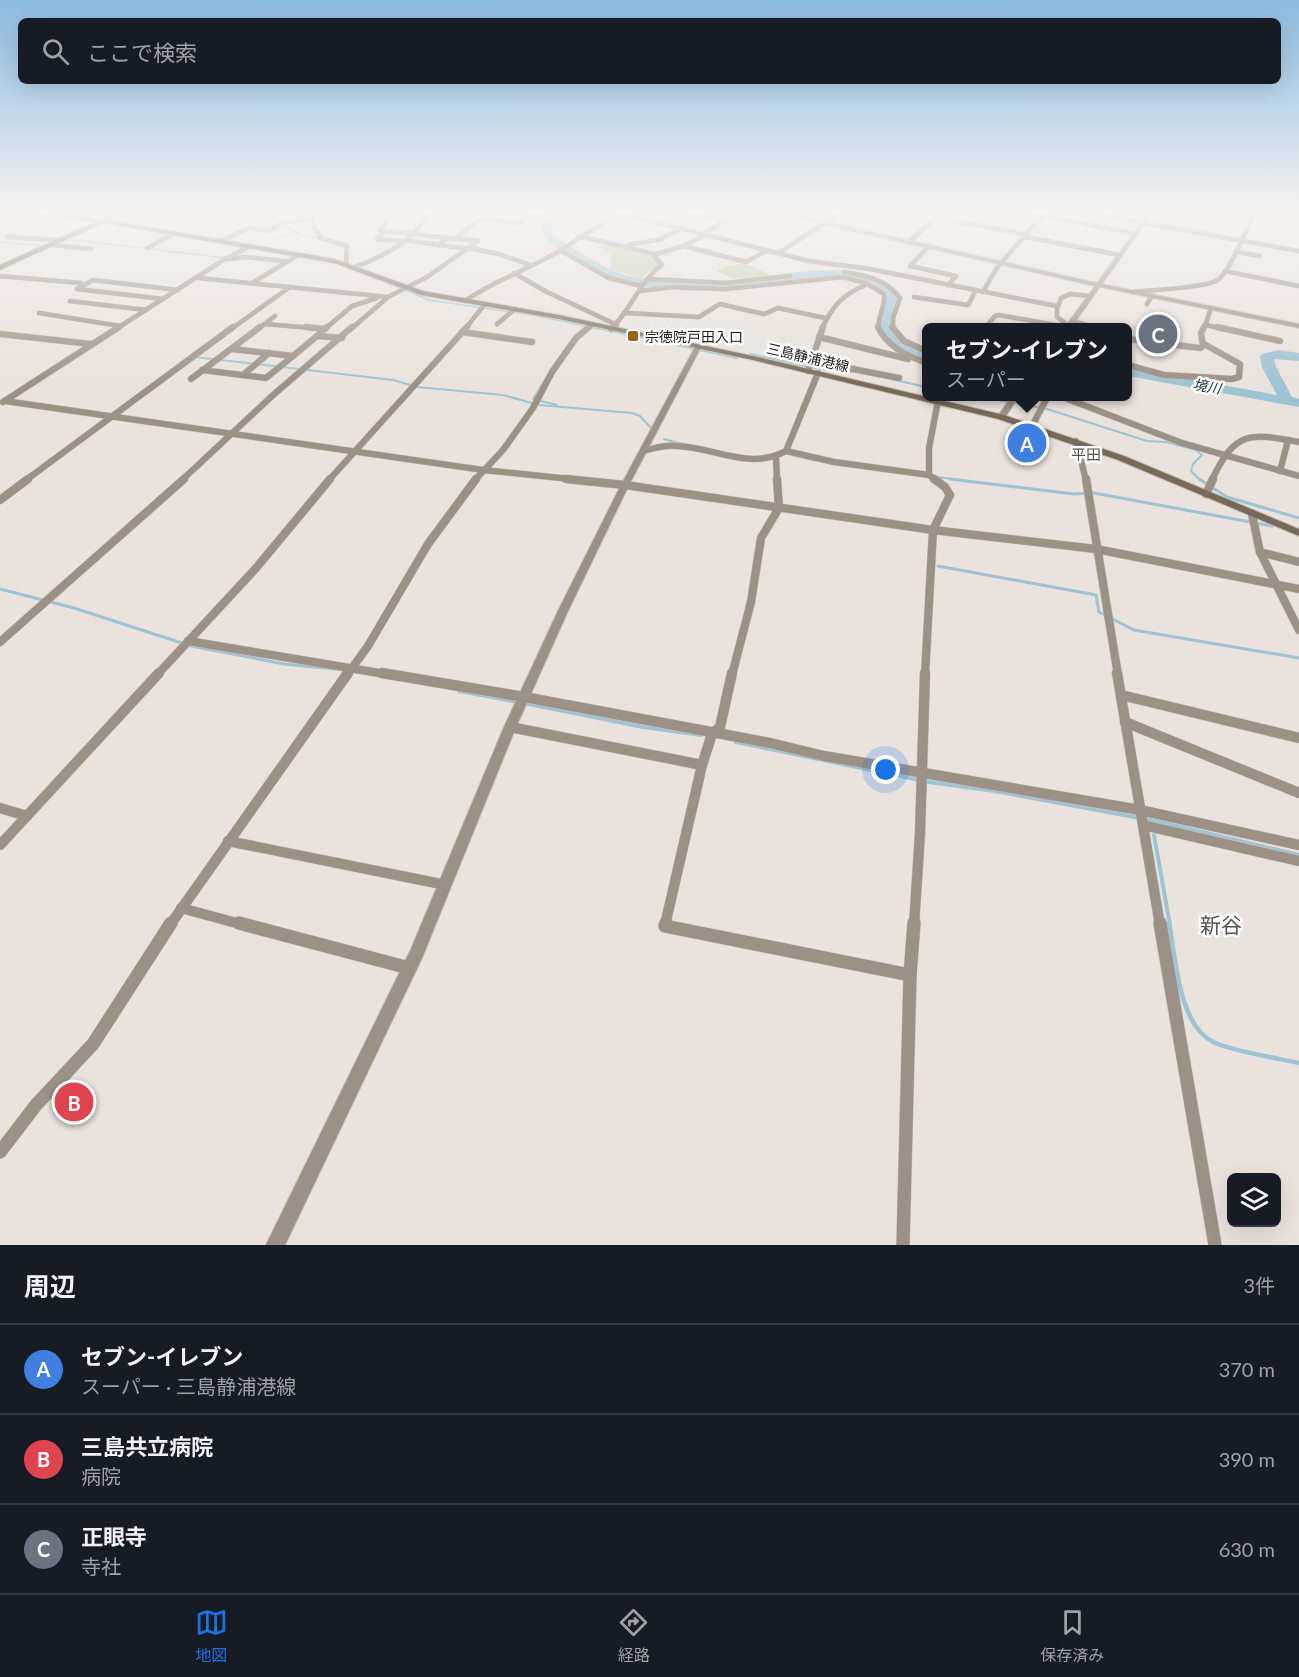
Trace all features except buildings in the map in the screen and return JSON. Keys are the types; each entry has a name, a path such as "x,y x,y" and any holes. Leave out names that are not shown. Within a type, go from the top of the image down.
{"main road":[{"name":"三島静浦港線","path":"358,268 408,289 592,325 614,327 697,349 813,372 922,397"},
{"name":"三島静浦港線","path":"938,401 1001,417 1076,441 1299,533"}],"street":[{"path":"2,402 213,268"},
{"path":"252,283 274,268"},
{"path":"0,642 157,504 272,396 388,297 408,289 440,268"},
{"path":"465,301 482,289 524,268"},
{"path":"593,268 609,278 643,284 726,283 833,272 861,274 897,292 900,298 891,322 892,327 906,342 922,349"},
{"path":"514,273 614,327 650,273 657,268"},
{"path":"870,268 1056,306"},
{"path":"920,268 956,276 948,285"},
{"path":"984,292 997,268"},
{"path":"1025,268 1299,326"},
{"path":"1069,323 1111,268"},
{"path":"1133,292 1206,285 1219,280 1227,268"},
{"path":"1252,276 1254,268"},
{"path":"1225,271 1299,286"},
{"path":"0,276 81,284"},
{"path":"643,284 676,284 725,289 831,277 851,278 868,284 884,294 886,298 878,322 885,338 896,348 922,360"},
{"path":"198,278 388,297"},
{"path":"163,299 77,289 93,280 178,290"},
{"path":"113,293 129,284"},
{"path":"643,451 662,446 675,446 743,459 764,460 776,458 786,451 813,372 812,361 825,318 849,292 868,284"},
{"path":"0,500 191,357 291,287"},
{"path":"914,297 968,305 976,290"},
{"path":"1065,323 1057,317 1056,306 1060,299 1068,294 1089,296"},
{"path":"1147,304 1152,296"},
{"path":"202,370 266,378 352,306 380,297"},
{"path":"70,301 146,310"},
{"path":"0,845 257,567 352,452 485,304"},
{"path":"626,312 699,317 720,304 762,313 778,309 825,318"},
{"path":"1132,366 1164,375 1227,379 1239,377 1240,364 1204,344 1201,333 1211,308"},
{"path":"497,324 515,309"},
{"path":"39,313 120,326"},
{"path":"989,323 993,317 999,315 1054,323"},
{"path":"191,379 275,316"},
{"path":"265,324 325,329"},
{"path":"0,1152 36,1105 93,1044 181,908 368,646 428,544 483,470 503,450 533,408 552,372 576,339 592,325"},
{"path":"1206,325 1280,340"},
{"path":"462,332 532,342"},
{"path":"0,334 91,344"},
{"path":"317,336 342,338"},
{"path":"819,337 922,361"},
{"path":"1132,340 1196,348 1204,344"},
{"path":"232,349 292,356"},
{"path":"275,1245 409,968 522,701 625,485 697,349"},
{"path":"243,375 269,353"},
{"path":"812,361 899,378"},
{"path":"929,475 929,448 938,401"},
{"path":"1001,417 1012,401"},
{"path":"1032,426 1045,401"},
{"path":"1073,401 1182,443 1299,476"},
{"path":"2,402 483,470 625,485 933,530 1096,549 1299,589"},
{"path":"1206,494 1224,456 1239,442 1254,435 1299,442"},
{"path":"1280,471 1288,440"},
{"path":"1076,441 1089,492 1096,549 1215,1245"},
{"path":"786,451 834,462 929,475 945,487 950,495 933,530 926,628 920,833 910,975 903,1245"},
{"path":"776,458 779,508 761,538 752,602 742,629 720,727 714,732 702,765 665,926 910,975"},
{"path":"1252,514 1260,552 1299,630"},
{"path":"1260,552 1299,562"},
{"path":"188,640 522,701 714,732 824,756 1140,810 1299,845"},
{"path":"1121,695 1299,738"},
{"path":"1125,722 1299,794"},
{"path":"510,727 702,765"},
{"path":"0,808 27,816"},
{"path":"1143,825 1299,861"},
{"path":"228,841 446,885"},
{"path":"181,908 409,968"}],"green space":[{"path":"610,268 654,268 641,278"},
{"path":"723,268 757,268 769,275 768,278 731,278 717,271"}],"waterway":[{"name":"境川","path":"598,268 630,280 702,287 814,275 838,274 860,277 879,284 893,296 885,319 887,333 898,343 922,354"},
{"path":"357,271 429,300 538,316 599,329"},
{"path":"592,327 737,358"},
{"path":"750,354 815,368 851,372"},
{"name":"境川","path":"1287,401 1269,367 1267,357 1279,354 1299,357"},
{"path":"557,405 533,399 560,356"},
{"path":"195,357 393,380 417,387 503,395 539,405 632,413 640,416 651,428"},
{"name":"境川","path":"1132,373 1287,401"},
{"path":"890,379 922,386"},
{"path":"1003,401 1047,409 1147,441 1166,442 1196,450 1202,455 1193,464 1191,471 1199,479"},
{"name":"境川","path":"1287,401 1299,403"},
{"path":"664,439 686,445"},
{"path":"791,455 813,460"},
{"path":"936,477 963,480"},
{"path":"950,479 1074,494 1094,493 1272,526"},
{"path":"1199,479 1227,497 1299,518"},
{"path":"938,566 1096,595 1099,612 1134,630 1299,658"},
{"path":"0,589 74,608 191,646 284,664 335,669"},
{"path":"459,691 518,702"},
{"path":"524,703 643,727 701,735"},
{"path":"736,742 929,782 995,791 1156,821 1299,855"},
{"path":"1154,835 1170,925"},
{"path":"1169,923 1181,989 1192,1021 1201,1033 1213,1042 1231,1048 1299,1063"}],"place":[{"name":"正眼寺","path":"1158,334"},
{"name":"宗徳院戸田入口","path":"633,336"},
{"name":"セブン-イレブン","path":"1027,443"},
{"name":"三島共立病院","path":"74,1102"}],"district":[{"name":"平田","path":"1086,454"},
{"name":"新谷","path":"1221,924"}]}
